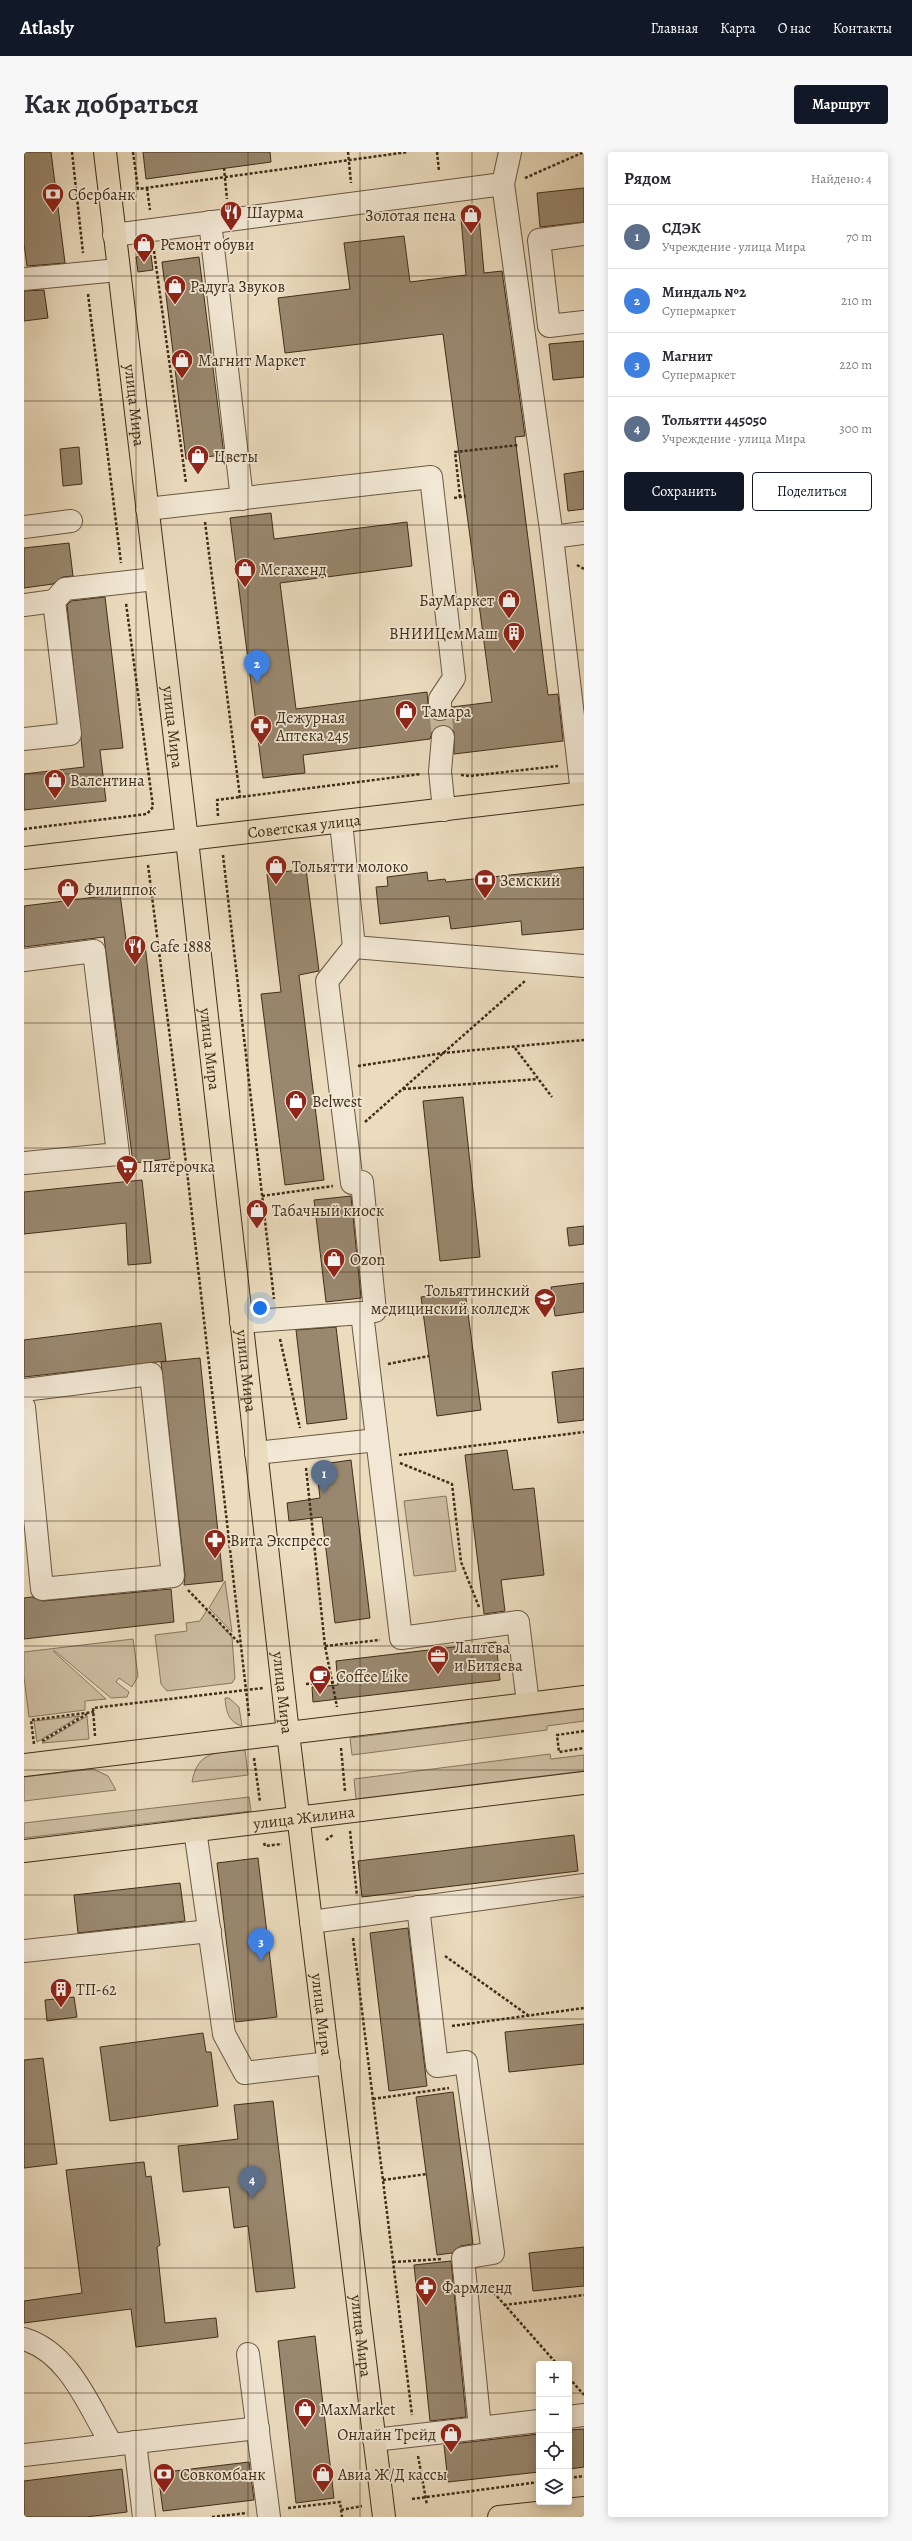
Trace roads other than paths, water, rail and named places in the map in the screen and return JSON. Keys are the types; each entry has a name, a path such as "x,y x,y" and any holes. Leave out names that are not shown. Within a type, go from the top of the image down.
{"main road":[{"name":"улица Мира","path":"104,152 187,840 288,1733 384,2517"},
{"name":"Советская улица","path":"24,858 583,793"},
{"path":"31,1753 288,1733 584,1697"},
{"name":"улица Жилина","path":"24,1851 347,1810 584,1783"},
{"path":"499,2517 584,2508"}],"lane":[{"path":"510,152 538,443 552,537 577,683 579,764 583,793"},
{"path":"114,235 513,181"},
{"path":"210,222 242,499"},
{"path":"584,234 539,240 549,326 584,322"},
{"path":"24,279 118,270"},
{"path":"147,510 431,477 454,678 440,699 440,709"},
{"path":"24,527 71,521"},
{"path":"552,537 584,533"},
{"path":"24,605 54,601 65,589 155,578"},
{"path":"24,740 70,734 54,601"},
{"path":"443,737 440,771 444,810"},
{"path":"241,1322 375,1311 362,1182 352,1183 327,981 354,947 341,822"},
{"path":"354,947 584,966"},
{"path":"24,960 94,951 118,1154 24,1163"},
{"path":"362,1313 380,1451 400,1638 518,1622 528,1703"},
{"path":"24,1390 152,1374 173,1576 42,1589 24,1407"},
{"path":"256,1453 304,1448 380,1451"},
{"path":"195,1830 224,2034 245,2073 329,2063"},
{"path":"311,1922 584,1885"},
{"path":"418,1908 438,2066 466,2062 493,2254 463,2258 480,2428"},
{"path":"24,1951 210,1931"},
{"path":"24,2339 56,2356 70,2373 112,2445"},
{"path":"248,2354 269,2517"},
{"path":"572,2417 584,2415"},
{"path":"374,2440 536,2420"},
{"path":"24,2455 258,2428"},
{"path":"134,2442 144,2517"}],"tunnel":[{"path":"440,709 443,737"}],"place":[{"name":"Сбербанк","path":"53,214"},
{"name":"Шаурма","path":"231,232"},
{"name":"Золотая пена","path":"471,234"},
{"name":"Ремонт обуви","path":"144,264"},
{"name":"Радуга Звуков","path":"175,306"},
{"name":"Магнит Маркет","path":"182,380"},
{"name":"Цветы","path":"198,476"},
{"name":"Мегахенд","path":"245,588"},
{"name":"БауМаркет","path":"509,620"},
{"name":"ВНИИЦемМаш","path":"514,652"},
{"name":"Миндаль №2","path":"257,683"},
{"name":"Тамара","path":"406,730"},
{"name":"Дежурная Аптека 245","path":"261,746"},
{"name":"Валентина","path":"55,800"},
{"name":"Тольятти молоко","path":"276,886"},
{"name":"Земский","path":"485,900"},
{"name":"Филиппок","path":"68,908"},
{"name":"Cafe 1888","path":"135,966"},
{"name":"Belwest","path":"296,1120"},
{"name":"Пятёрочка","path":"127,1186"},
{"name":"Табачный киоск","path":"257,1230"},
{"name":"Ozon","path":"334,1278"},
{"name":"Тольяттинский медицинский колледж","path":"545,1318"},
{"name":"СДЭК","path":"324,1493"},
{"name":"Вита Экспресс","path":"215,1560"},
{"name":"Лаптева и Битяева","path":"438,1676"},
{"name":"Coffee Like","path":"320,1696"},
{"name":"Магнит","path":"261,1961"},
{"name":"ТП-62","path":"61,2008"},
{"name":"Тольятти 445050","path":"252,2199"},
{"name":"Фармленд","path":"426,2306"},
{"name":"MaxMarket","path":"305,2428"},
{"name":"Онлайн Трейд","path":"451,2454"},
{"name":"Совкомбанк","path":"164,2494"},
{"name":"Авиа Ж/Д кассы","path":"323,2494"}]}
